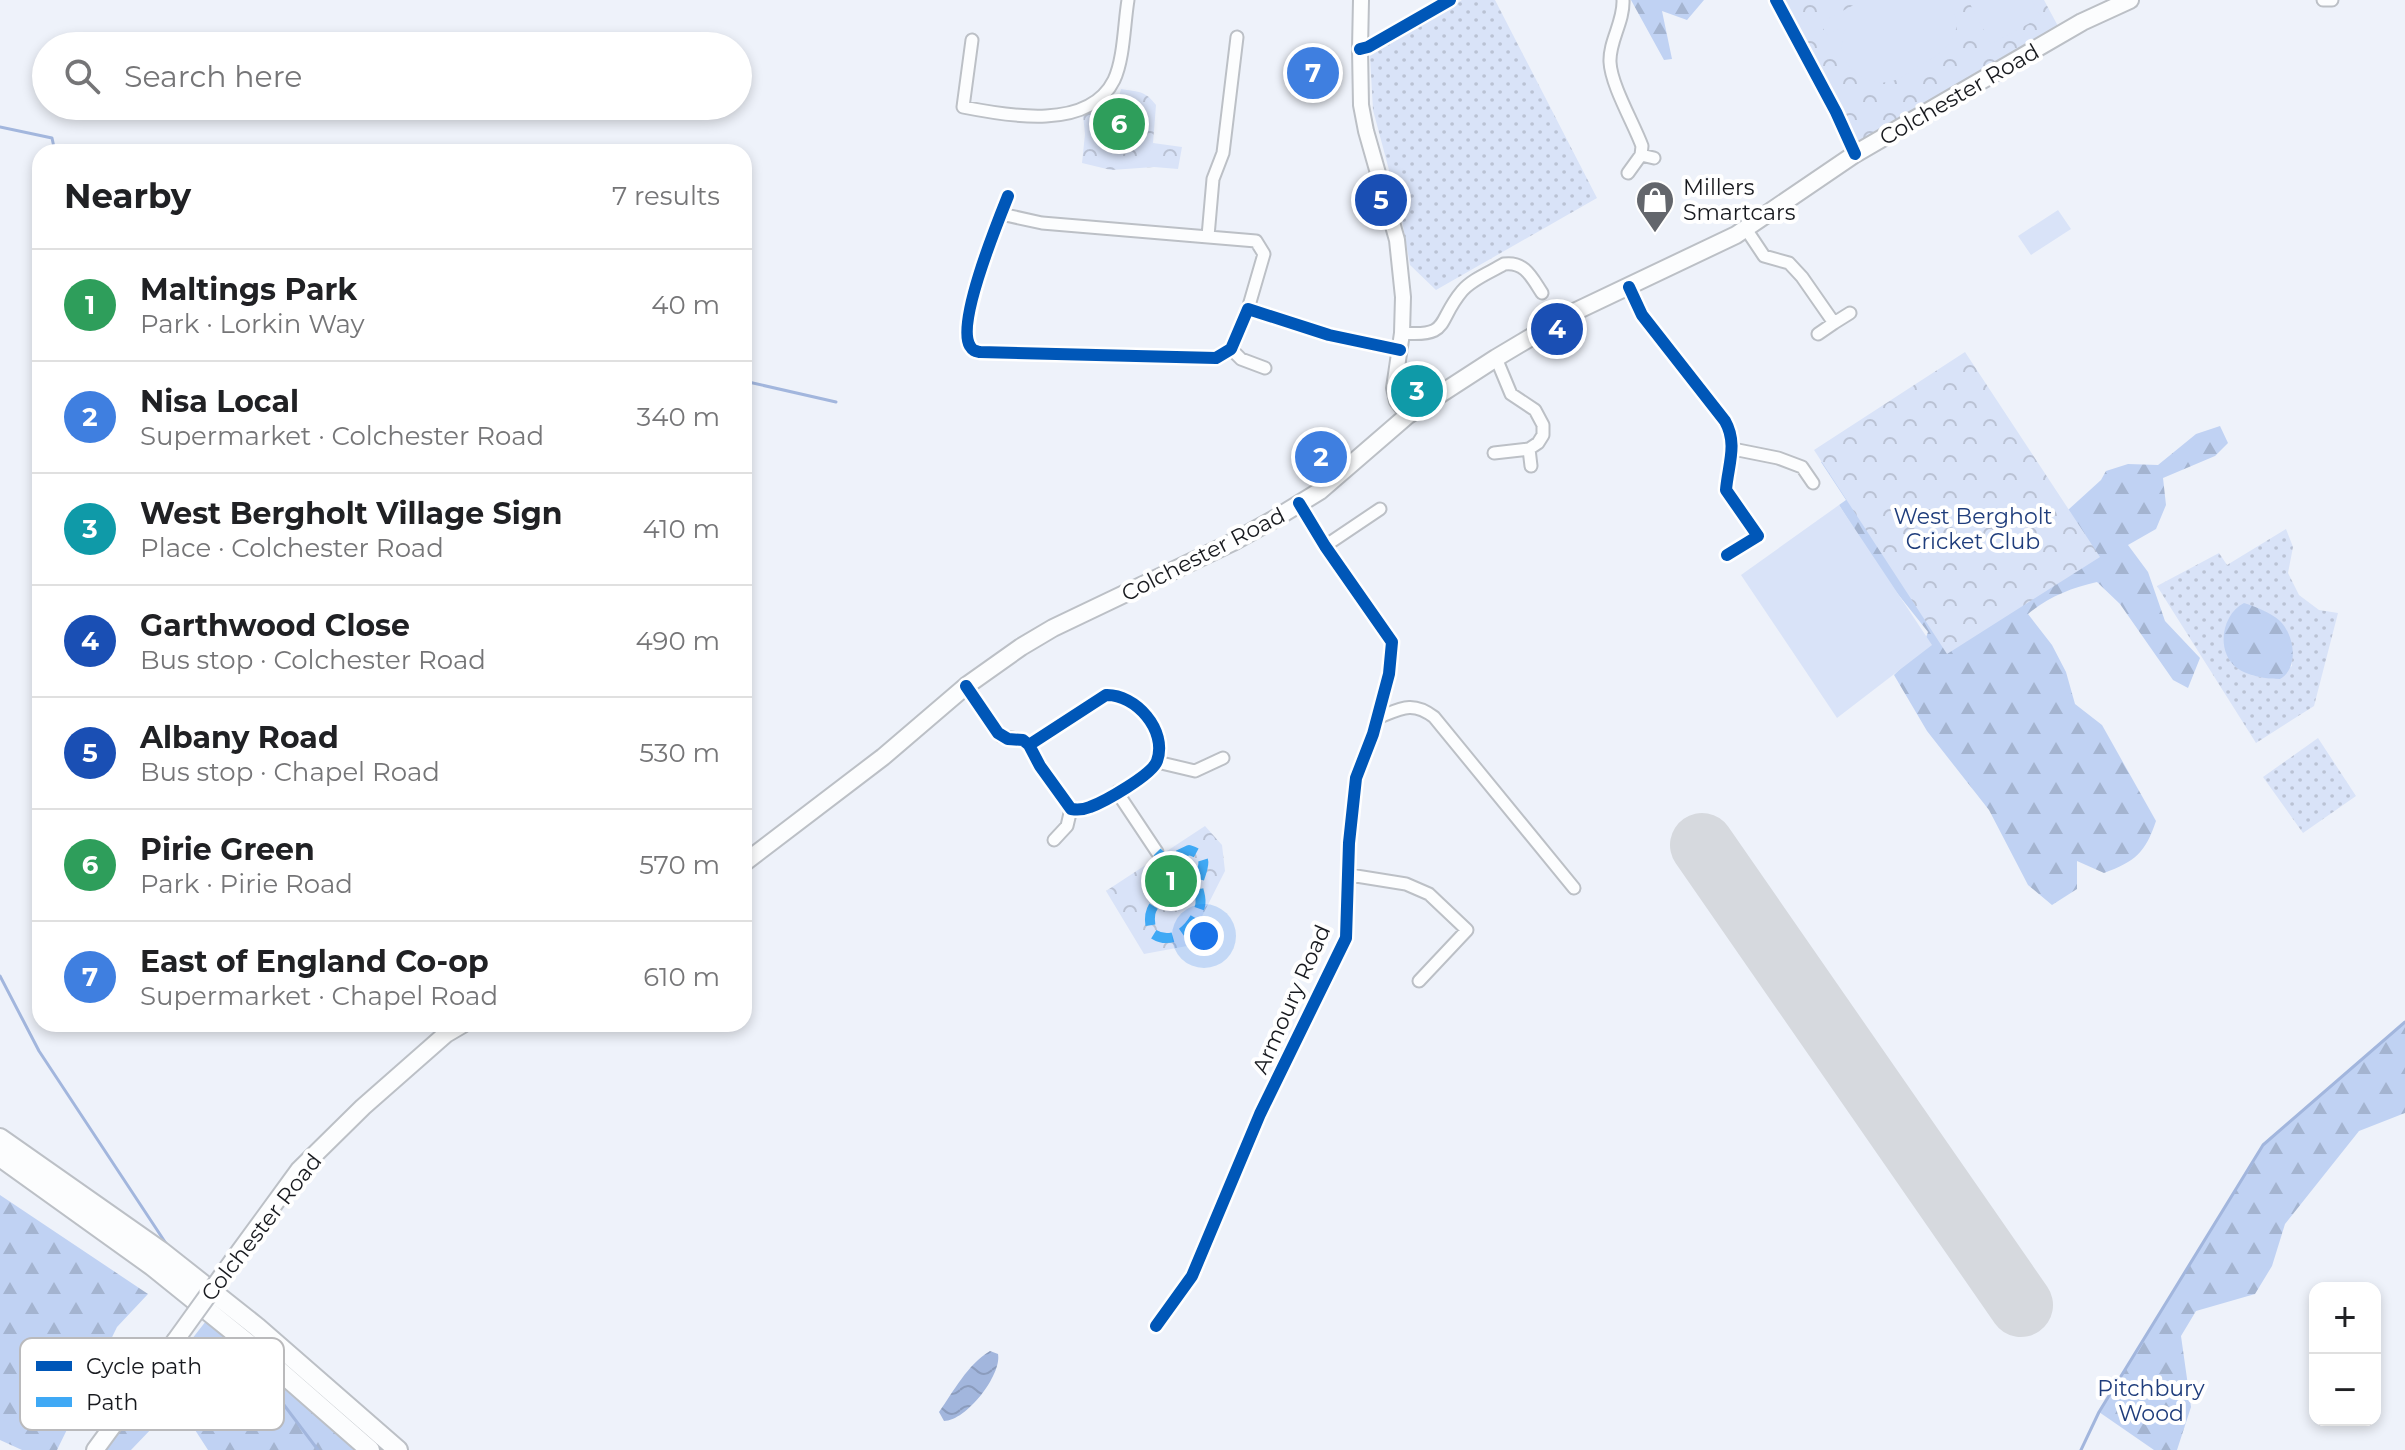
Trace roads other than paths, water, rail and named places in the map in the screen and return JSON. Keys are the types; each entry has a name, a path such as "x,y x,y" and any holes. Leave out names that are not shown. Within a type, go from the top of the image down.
{"highway":[{"path":"0,1138 161,1251 270,1338"},
{"path":"0,1157 152,1266 241,1338"},
{"path":"284,1351 398,1450"},
{"path":"284,1375 370,1450"}],"main road":[{"name":"Colchester Road","path":"752,857 873,765 966,686 1021,647 1053,628 1233,542 1299,503 1343,472 1408,415 1496,358 1570,314 1746,229 1855,154 2082,22 2130,0"},
{"name":"Colchester Road","path":"177,1338 299,1170 363,1107 449,1032"},
{"name":"Colchester Road","path":"95,1450 110,1430"}],"street":[{"path":"972,40 963,107 1047,116 1073,112 1093,104 1107,91 1119,66 1128,0"},
{"path":"1361,0 1361,105 1401,261 1402,333 1395,395 1408,415"},
{"path":"1360,49 1450,0"},
{"path":"1623,0 1624,12 1610,61 1612,76 1642,146 1641,155 1628,173"},
{"path":"1776,0 1855,154"},
{"path":"2323,0 2332,0"},
{"path":"1208,236 1213,179 1223,153 1237,37"},
{"path":"1641,155 1654,158"},
{"path":"1001,214 1042,223 1256,241 1263,249 1262,265 1231,349 1216,358 980,352 972,349 968,342 968,321 975,286 1001,214 1008,196"},
{"path":"1746,229 1764,256 1789,263 1834,323"},
{"path":"1402,333 1423,335 1437,330 1464,288 1504,264 1523,267 1542,293"},
{"path":"1629,287 1642,315 1731,432 1733,449 1726,490 1758,536 1727,555"},
{"path":"1248,309 1329,335 1400,350"},
{"path":"1818,334 1850,313"},
{"path":"1231,349 1241,359 1265,368"},
{"path":"1494,453 1529,449 1543,435 1543,425 1535,410 1511,394 1496,358"},
{"path":"1529,449 1531,466"},
{"path":"1733,449 1778,458 1802,467 1813,483"},
{"name":"Armoury Road","path":"1156,1326 1192,1276 1260,1114 1346,938 1349,843 1356,778 1377,718 1393,650 1392,642 1299,503"},
{"path":"1325,546 1380,509"},
{"path":"966,686 985,713"},
{"path":"1029,745 1106,695 1114,695 1141,709 1148,717 1157,738 1157,762 1147,773 1087,809 1071,809"},
{"path":"1377,718 1413,707 1422,708 1434,717 1574,888"},
{"path":"995,728 1001,736 1023,740 1029,745 1071,809 1067,826 1054,840"},
{"path":"1157,762 1195,771 1223,758"},
{"path":"1117,792 1157,852"},
{"path":"1350,875 1406,884 1429,894 1467,930 1419,981"}],"water":[{"path":"990,1351 998,1354 998,1363 981,1395 962,1413 944,1421 939,1412 968,1371"}],"waterway":[{"path":"0,127 52,138 53,144"},
{"path":"752,383 836,402"},
{"path":"0,976 39,1051 167,1245"},
{"path":"2081,1450 2099,1412 2263,1145 2405,1022"},
{"path":"284,1405 318,1450"}],"place":[{"name":"East of England Co-op","path":"1313,73"},
{"name":"Pirie Green","path":"1119,124"},
{"name":"Albany Road","path":"1381,200"},
{"name":"Millers Smartcars","path":"1655,234"},
{"name":"Garthwood Close","path":"1557,329"},
{"name":"West Bergholt Village Sign","path":"1417,391"},
{"name":"Nisa Local","path":"1321,457"},
{"name":"Maltings Park","path":"1171,881"}],"park label":[{"name":"West Bergholt Cricket Club","path":"1973,528"},
{"name":"Pitchbury Wood","path":"2151,1400"}]}
